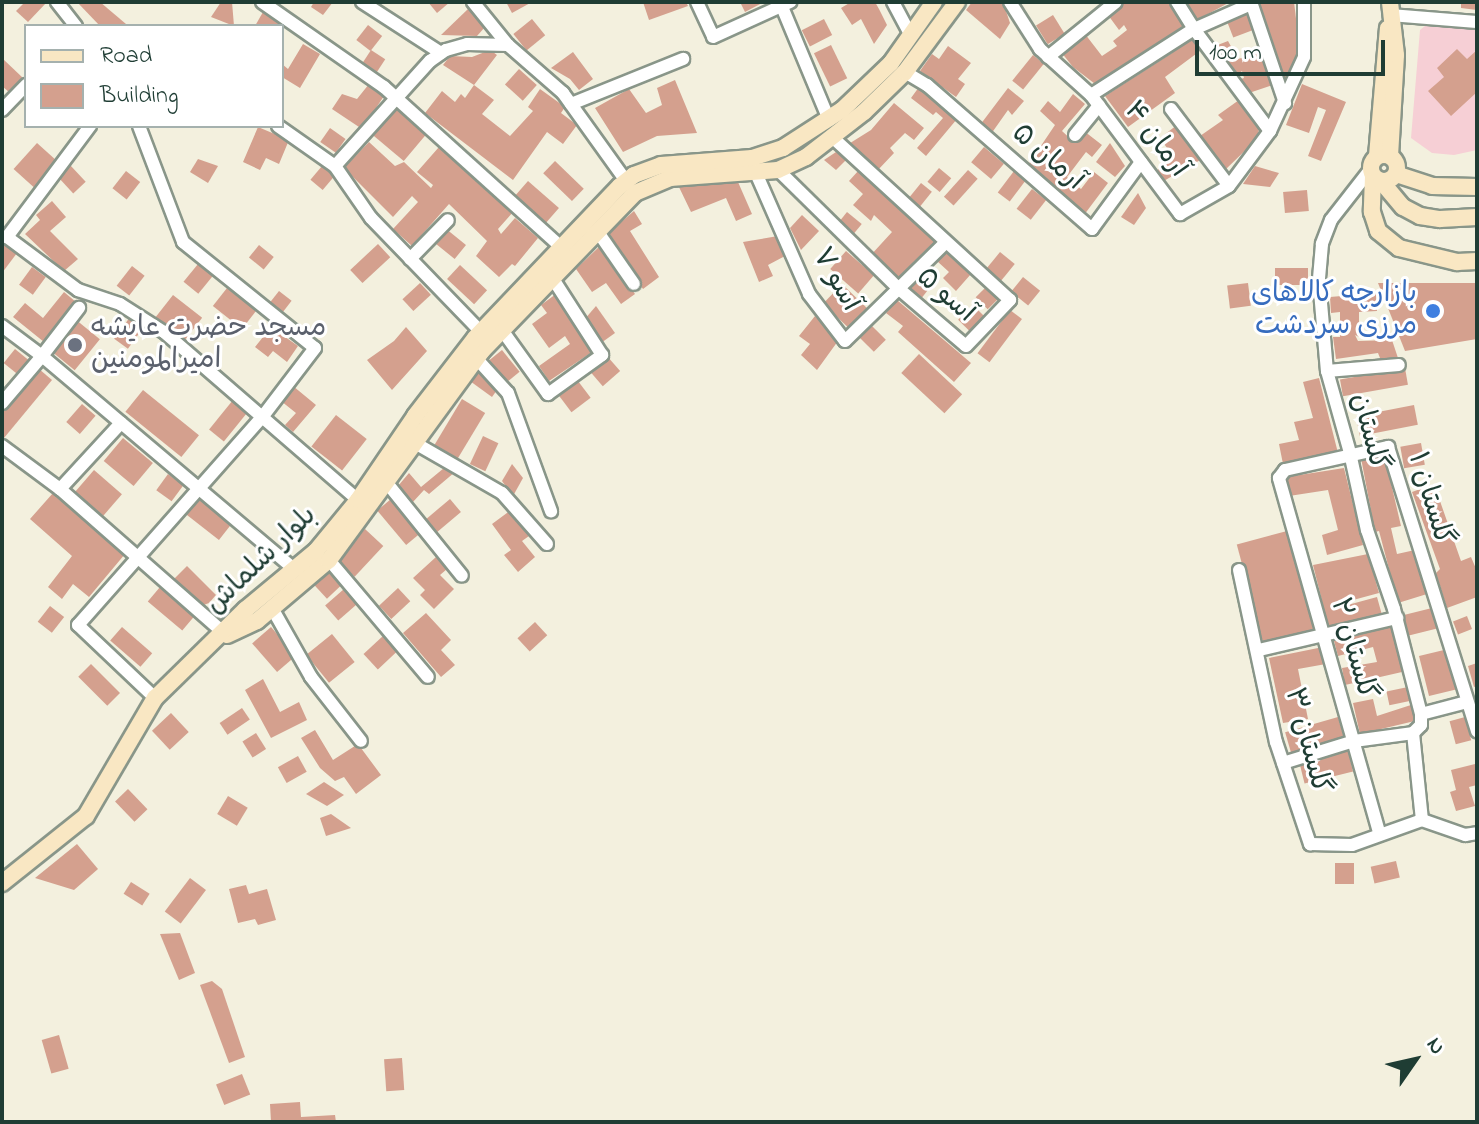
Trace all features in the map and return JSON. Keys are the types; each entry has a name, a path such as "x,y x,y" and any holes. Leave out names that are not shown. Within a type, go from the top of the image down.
{"main road":[{"name":"بلوار شلماش","path":"281,589 358,500 415,416 481,332 626,181 661,165 752,158 772,152 829,120 891,63 934,2"},
{"name":"بلوار شلماش","path":"2,883 86,816 155,698 221,636 281,589 329,560 476,358 635,193 670,178 778,170 833,138 905,72 957,2"},
{"path":"1390,8 1384,48 1381,169 1372,212 1378,231 1399,248 1457,262 1477,261"},
{"path":"1381,169 1432,186 1477,187"},
{"path":"1381,169 1403,207 1420,216 1440,219 1477,217"}],"street":[{"path":"57,2 74,24"},
{"path":"262,2 397,98 563,249"},
{"path":"362,2 441,53"},
{"path":"473,2 508,45 571,104 626,181"},
{"path":"697,2 713,37 784,3 829,120"},
{"path":"893,2 910,34"},
{"name":"آرمان ۴","path":"1010,2 1048,57 1095,100 1180,214 1229,186 1270,131 1304,57 1304,2"},
{"path":"1048,57 1116,2"},
{"path":"1177,2 1270,131"},
{"path":"1075,135 1095,100 1194,29 1251,3 1285,103"},
{"path":"1390,8 1477,22"},
{"path":"335,166 430,61 441,53 467,44 508,45"},
{"path":"571,104 683,59"},
{"name":"آرمان ۵","path":"905,72 927,85 1092,229 1141,162"},
{"path":"2,110 24,87"},
{"path":"1171,109 1229,186"},
{"path":"88,128 4,235 78,290 120,304 164,332 358,500"},
{"path":"140,128 183,242 315,348 263,416 78,625 155,698"},
{"path":"281,128 335,166 371,218 481,332"},
{"name":"آسو ۵","path":"778,170 898,288 966,346 1010,300 833,138"},
{"name":"گلستان","path":"1381,169 1331,220 1322,244 1319,280 1327,371 1367,530 1397,618 1421,714"},
{"name":"آسو ۷","path":"756,173 809,294 845,341 898,288"},
{"path":"410,259 448,220"},
{"path":"598,232 634,284"},
{"path":"898,288 946,242"},
{"path":"502,330 548,394 602,355 553,279"},
{"path":"2,403 79,308"},
{"path":"2,326 198,487 281,589 311,677 361,741"},
{"path":"476,358 508,393 551,511"},
{"path":"1327,371 1399,365"},
{"path":"60,489 121,423"},
{"path":"415,443 502,493 547,544"},
{"path":"2,446 60,489 221,636"},
{"name":"گلستان ۱","path":"1350,453 1388,447 1477,731"},
{"name":"گلستان ۲","path":"1350,453 1285,470 1279,478 1379,832"},
{"path":"387,483 462,576"},
{"path":"329,560 428,677"},
{"name":"گلستان ۳","path":"1239,570 1283,763 1310,844 1352,845 1379,832"},
{"path":"1259,650 1397,618"},
{"path":"1283,763 1354,741 1413,733 1421,725 1421,714 1467,702"},
{"path":"1413,733 1422,820"},
{"path":"1379,832 1422,820 1465,835 1477,833"}],"shaded area":[{"path":"1425,26 1477,29 1477,150 1454,155 1432,153 1411,138 1420,30"}],"building":[{"path":"25,2 47,2 28,22 16,11"},
{"path":"77,2 100,2 126,24 98,24"},
{"path":"221,2 232,2 234,24 211,17"},
{"path":"314,2 333,2 323,15 311,7"},
{"path":"428,2 450,2 437,13"},
{"path":"506,2 532,2 512,13"},
{"path":"643,2 686,2 688,6 649,20"},
{"path":"740,2 764,2 745,12"},
{"path":"851,2 875,2 879,9 887,25 874,44 861,19 852,25 841,8"},
{"path":"972,2 1003,2 1010,23 1000,39 966,10"},
{"path":"1126,2 1171,2 1187,25 1099,87 1073,67 1061,52 1085,34 1102,56 1117,46 1113,41 1127,30 1124,25 1119,30 1108,15"},
{"path":"1185,2 1230,2 1197,20"},
{"path":"1256,2 1294,2 1300,51 1290,82 1284,82"},
{"path":"1461,2 1477,2 1477,10 1461,8"},
{"path":"468,9 485,27 477,36 441,35"},
{"path":"263,12 283,23 282,24 256,24"},
{"path":"1247,12 1254,30 1233,38 1226,20"},
{"path":"1053,15 1065,34 1048,44 1036,26"},
{"path":"532,19 545,35 527,50 513,34"},
{"path":"824,19 832,35 810,46 802,30"},
{"path":"368,25 382,36 370,51 356,40"},
{"path":"1194,34 1204,48 1165,77 1175,93 1128,127 1105,96 1172,53"},
{"path":"1228,41 1238,59 1262,52 1273,85 1249,93 1238,80 1244,78 1242,71 1236,76 1215,46"},
{"path":"303,44 320,54 300,88 284,78 284,66 288,69"},
{"path":"831,45 847,78 830,87 814,53"},
{"path":"948,46 971,63 958,79 965,84 956,97 920,71 932,54 939,59"},
{"path":"1457,49 1467,59 1477,50 1477,92 1451,116 1428,91 1444,77 1437,68"},
{"path":"371,50 385,59 375,74 361,65"},
{"path":"490,50 497,55 474,85 443,65 450,56 472,57"},
{"path":"573,52 593,79 579,90 570,79 551,68"},
{"path":"1033,55 1044,64 1023,89 1012,81"},
{"path":"2,58 23,78 10,93 2,86"},
{"path":"519,69 537,85 523,101 505,85"},
{"path":"675,80 697,133 657,136 623,152 595,108 629,89 646,113 662,105 657,88"},
{"path":"369,84 384,96 362,129 332,109 342,94 357,99"},
{"path":"1302,84 1346,102 1321,161 1308,156 1326,110 1318,107 1309,133 1286,125"},
{"path":"474,85 494,100 482,114 510,136 533,111 528,107 540,89 565,107 561,113 577,125 563,144 547,132 513,180 425,113 442,91 455,102 461,94 465,98"},
{"path":"919,87 957,119 926,156 917,148 943,118 936,112 933,115 911,98"},
{"path":"1008,88 1024,101 1012,115 1008,110 991,134 980,125"},
{"path":"1073,94 1085,104 1062,131 1075,143 1084,131 1102,145 1092,157 1086,152 1067,177 1081,189 1094,172 1108,183 1084,215 1026,168 1055,125 1040,111 1048,101 1060,112"},
{"path":"1239,100 1259,128 1258,138 1224,171 1200,136 1223,120 1218,115"},
{"path":"894,103 924,128 914,140 905,133 890,148 894,153 877,171 847,145 871,130"},
{"path":"396,105 428,132 404,161 372,134"},
{"path":"1177,125 1202,159 1162,182 1155,172 1174,158 1160,138"},
{"path":"258,128 289,140 279,164 266,158 260,170 243,162"},
{"path":"330,128 346,139 336,153 320,142"},
{"path":"369,142 395,166 404,162 431,188 433,185 417,172 439,147 513,212 498,229 501,234 515,218 538,238 515,266 512,264 499,277 476,256 487,241 449,204 412,246 393,229 418,202 412,196 393,217 344,168"},
{"path":"37,143 58,162 34,188 14,169"},
{"path":"1110,143 1125,166 1115,177 1096,162"},
{"path":"984,147 1004,164 991,179 971,162"},
{"path":"836,152 846,160 836,170 824,160"},
{"path":"198,159 218,166 208,183 190,172"},
{"path":"555,161 584,189 572,201 543,173"},
{"path":"70,165 86,182 73,193 58,177"},
{"path":"322,166 334,176 323,190 310,180"},
{"path":"1255,166 1279,173 1270,187 1243,184"},
{"path":"939,168 951,178 940,192 927,182"},
{"path":"859,170 937,240 899,282 870,256 892,232 874,215 871,221 853,205 863,194 849,181"},
{"path":"968,170 978,179 954,205 944,197"},
{"path":"126,171 140,182 127,199 112,188"},
{"path":"1014,171 1026,180 1010,202 998,193"},
{"path":"528,181 559,208 546,223 515,196"},
{"path":"695,181 738,182 752,214 736,221 726,198 691,212 678,185"},
{"path":"921,183 932,192 919,208 908,199"},
{"path":"1032,189 1046,200 1031,220 1017,209"},
{"path":"1307,190 1309,211 1285,213 1283,192"},
{"path":"1138,193 1146,208 1134,225 1121,217"},
{"path":"52,201 66,217 50,231 78,259 64,271 25,234 40,220 36,215"},
{"path":"634,211 642,224 630,231 659,277 643,289 605,236"},
{"path":"847,212 862,224 852,236 838,224"},
{"path":"802,215 819,231 801,250 790,228"},
{"path":"445,228 466,245 455,259 434,242"},
{"path":"778,236 785,256 768,265 773,276 759,282 743,242"},
{"path":"2,242 17,253 2,273"},
{"path":"378,244 390,257 362,283 350,270"},
{"path":"259,245 274,257 264,269 249,257"},
{"path":"601,245 635,294 621,304 606,283 592,292 576,269"},
{"path":"846,251 874,275 858,293 830,269"},
{"path":"947,251 971,274 956,291 943,278 949,272 937,261"},
{"path":"1000,252 1015,264 1000,282 986,270"},
{"path":"198,264 213,276 198,294 184,282"},
{"path":"460,265 487,290 474,304 447,279"},
{"path":"132,266 145,276 129,296 117,286"},
{"path":"32,267 46,277 33,295 19,285"},
{"path":"1275,268 1308,268 1308,285 1275,285"},
{"path":"916,276 930,287 920,300 906,289"},
{"path":"1023,277 1040,291 1028,306 1011,292"},
{"path":"420,283 431,295 413,311 402,299"},
{"path":"1248,283 1251,306 1230,308 1227,286"},
{"name":"بازارچه کالاهای مرزی سردشت","path":"1378,283 1477,283 1477,339 1405,351"},
{"path":"842,284 868,309 849,328 823,303"},
{"path":"987,286 999,298 988,309 976,297"},
{"path":"227,288 256,311 242,329 213,306"},
{"path":"279,291 292,301 282,313 269,304"},
{"path":"64,292 76,302 44,342 13,317 25,303 43,318"},
{"path":"1376,293 1377,311 1359,312 1359,337 1355,335 1358,341 1392,340 1398,358 1382,363 1378,353 1336,359 1333,337 1340,337 1340,312 1331,313 1330,297"},
{"path":"556,294 595,350 549,381 539,366 570,344 565,336 549,348 532,324 547,313 541,305"},
{"path":"173,295 202,318 184,341 155,318"},
{"path":"897,300 971,363 954,382 898,332 903,326 886,313"},
{"path":"973,305 985,317 970,332 958,320"},
{"path":"596,306 615,333 601,343 584,320"},
{"path":"1010,310 1022,319 989,362 978,353"},
{"path":"815,316 838,341 817,370 801,355 810,344 799,336"},
{"path":"130,317 144,327 128,349 114,339"},
{"name":"مسجد حضرت عایشه امیرالمومنین","path":"75,319 100,339 75,370 50,350"},
{"path":"871,325 886,340 874,352 859,337"},
{"path":"271,327 298,346 287,362 273,351 268,357 255,347"},
{"path":"406,327 427,351 392,390 367,360 394,341"},
{"path":"15,349 30,361 18,375 4,363"},
{"path":"502,350 520,372 506,383 488,361"},
{"path":"919,354 962,394 944,413 901,373"},
{"path":"607,356 620,371 603,386 590,371"},
{"path":"1405,368 1408,385 1343,396 1340,379"},
{"path":"39,369 52,380 4,438 2,412"},
{"path":"478,372 499,387 492,397 471,382"},
{"path":"1319,378 1338,453 1283,464 1279,444 1299,440 1294,422 1313,418 1303,382"},
{"path":"578,381 591,398 571,412 559,395"},
{"path":"293,386 316,405 293,432 285,425 296,413 281,401"},
{"path":"143,390 199,435 181,457 125,412"},
{"path":"462,399 485,413 457,460 434,446"},
{"path":"233,400 248,412 224,441 209,430"},
{"path":"82,404 96,416 80,434 66,422"},
{"path":"1414,405 1418,425 1360,436 1356,416"},
{"path":"336,415 367,439 342,471 311,447"},
{"path":"483,436 498,443 485,471 470,464"},
{"path":"123,438 153,463 134,486 104,461"},
{"path":"1421,443 1425,465 1404,468 1400,447"},
{"path":"1384,453 1401,526 1391,528 1397,554 1415,550 1427,594 1398,603 1379,531 1375,532 1361,458"},
{"path":"512,464 523,478 513,496 502,481"},
{"path":"444,468 455,472 429,494 424,490 412,503 398,486 409,473 421,487"},
{"path":"1344,468 1363,545 1327,555 1322,535 1338,530 1328,490 1289,496 1287,477"},
{"path":"94,470 122,494 103,516 75,492"},
{"path":"168,474 183,485 172,501 156,490"},
{"path":"1434,484 1461,561 1471,557 1477,571 1477,597 1447,608 1436,573 1440,569 1412,492"},
{"path":"53,493 125,554 89,597 73,584 62,599 48,587 72,556 30,519"},
{"path":"198,497 232,523 219,540 185,514"},
{"path":"391,499 420,533 406,545 377,511"},
{"path":"450,499 461,512 437,532 426,519"},
{"path":"511,510 529,536 522,541 535,557 518,572 504,555 511,550 492,524"},
{"path":"365,529 383,546 355,577 336,560"},
{"path":"1287,531 1314,631 1264,645 1237,544"},
{"path":"1368,554 1379,593 1342,603 1344,606 1377,597 1382,615 1329,629 1313,565"},
{"path":"436,557 447,569 440,575 454,589 434,609 420,595 425,590 413,578"},
{"path":"187,566 216,595 209,603 201,606 174,579"},
{"path":"328,569 342,584 327,599 313,583"},
{"path":"160,587 194,616 182,630 148,602"},
{"path":"398,588 410,601 391,619 379,606"},
{"path":"344,589 357,604 338,620 325,605"},
{"path":"50,606 64,617 52,633 38,622"},
{"path":"1432,608 1437,628 1409,635 1404,615"},
{"path":"426,613 451,640 441,650 455,665 441,677 403,633"},
{"path":"1467,616 1472,629 1458,634 1453,621"},
{"path":"535,622 547,635 530,652 517,638"},
{"path":"122,627 152,653 140,667 110,641"},
{"path":"271,627 296,656 277,672 252,643"},
{"path":"1391,627 1402,672 1345,685 1342,668 1377,662 1373,647 1338,656 1334,641"},
{"path":"332,634 355,662 329,683 306,655"},
{"path":"384,635 398,650 378,669 364,654"},
{"path":"1323,647 1326,664 1298,669 1308,719 1283,723 1269,658"},
{"path":"1444,650 1458,689 1429,696 1419,656"},
{"path":"1477,663 1477,686 1474,687 1468,666"},
{"path":"91,664 120,693 107,706 78,677"},
{"path":"263,679 280,712 299,702 307,720 271,738 245,690"},
{"path":"1408,687 1411,701 1389,705 1386,692"},
{"path":"1373,699 1377,716 1414,704 1419,720 1360,734 1353,703"},
{"path":"242,708 250,720 227,735 220,723"},
{"path":"171,713 189,732 170,750 152,731"},
{"path":"1338,717 1344,738 1291,753 1285,732"},
{"path":"1465,717 1471,740 1456,744 1450,721"},
{"path":"315,730 333,760 358,744 381,775 356,794 344,777 335,781 320,768 301,738"},
{"path":"256,733 266,749 252,758 242,741"},
{"path":"1348,751 1353,771 1305,783 1299,763"},
{"path":"298,756 307,772 287,783 278,767"},
{"path":"1475,764 1477,785 1469,787 1475,806 1456,811 1450,792 1456,790 1451,770"},
{"path":"324,782 344,795 327,806 306,794"},
{"path":"128,789 147,809 135,822 115,802"},
{"path":"228,796 248,808 237,826 217,814"},
{"path":"331,814 351,828 326,836 320,818"},
{"path":"77,844 98,869 74,890 35,878"},
{"path":"1396,861 1400,878 1374,883 1371,867"},
{"path":"1335,863 1354,863 1354,884 1335,884"},
{"path":"190,878 206,890 181,924 165,912"},
{"path":"131,882 150,894 142,906 124,894"},
{"path":"246,885 249,894 267,889 276,920 258,925 255,919 238,923 229,889"},
{"path":"180,933 195,973 179,980 160,934"},
{"path":"212,981 222,989 245,1057 229,1063 200,985"},
{"path":"59,1035 69,1069 51,1074 42,1040"},
{"path":"402,1058 404,1090 386,1091 384,1059"},
{"path":"242,1074 250,1094 224,1105 216,1084"},
{"path":"300,1102 301,1117 335,1115 336,1122 271,1122 270,1104"}],"place":[{"name":"بازارچه کالاهای مرزی سردشت","path":"1433,311"},
{"name":"مسجد حضرت عایشه امیرالمومنین","path":"75,345"}]}
